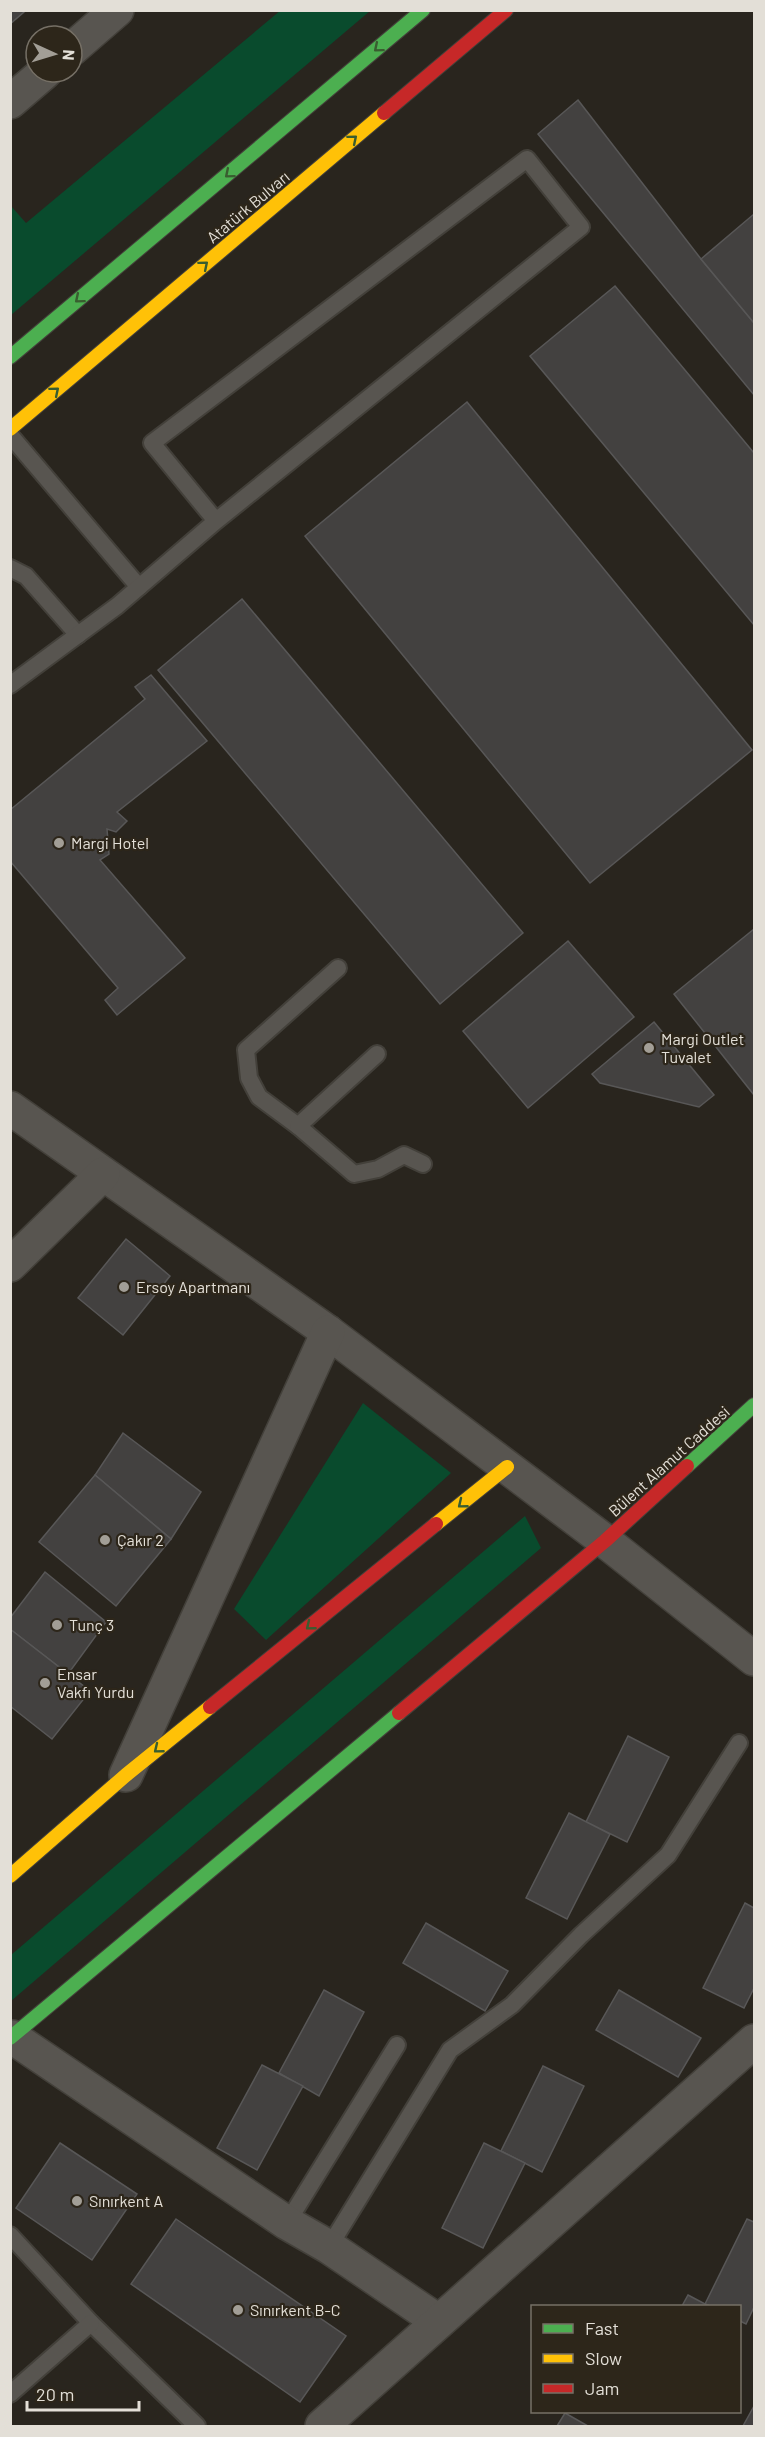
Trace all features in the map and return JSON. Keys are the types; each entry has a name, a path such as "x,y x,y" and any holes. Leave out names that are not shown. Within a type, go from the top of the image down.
{"street":[{"path":"84,39 117,10"},
{"path":"10,357 423,10"},
{"name":"Atatürk Bulvarı","path":"10,429 506,10"},
{"path":"10,102 31,84"},
{"path":"10,1108 328,1332 605,1541 754,1659"},
{"path":"10,1265 103,1174"},
{"path":"126,1775 328,1332"},
{"name":"Bülent Alamut Caddesi","path":"11,2037 605,1541 754,1406"},
{"path":"10,1876 126,1775 507,1467"},
{"path":"11,2037 287,2223 329,2247 438,2321"},
{"path":"322,2427 754,2041"}],"lane":[{"path":"10,685 78,635 581,227 527,159 152,443 216,521"},
{"path":"10,435 139,586"},
{"path":"10,568 26,576 78,635"},
{"path":"338,968 246,1050 249,1078 259,1096 354,1174 378,1169 404,1155 423,1164"},
{"path":"298,1126 377,1054"},
{"path":"329,2247 450,2050 512,2005 581,1935 668,1855 739,1743"},
{"path":"287,2223 397,2045"},
{"path":"10,2235 91,2323 197,2427"},
{"path":"10,2394 91,2323"}],"green space":[{"path":"281,10 370,11 11,315 11,206 26,223"},
{"path":"363,1403 451,1473 266,1640 234,1609"},
{"path":"525,1516 541,1548 11,2001 11,1955"}],"building":[{"path":"10,10 23,10 24,12 10,24"},
{"path":"578,100 701,259 754,323 754,395 538,134"},
{"path":"754,214 754,323 701,259"},
{"path":"615,286 754,453 754,625 530,356"},
{"path":"467,402 752,750 590,883 305,536"},
{"path":"242,599 523,933 440,1004 158,670"},
{"name":"Margi Hotel","path":"151,675 207,741 117,812 127,821 116,832 107,829 109,854 100,860 185,958 117,1015 105,1000 118,988 10,861 10,810 145,699 135,687"},
{"path":"754,929 754,1095 674,994"},
{"path":"568,941 634,1017 528,1108 463,1031"},
{"name":"Margi Outlet Tuvalet","path":"654,1022 714,1095 699,1107 600,1083 592,1074"},
{"name":"Ersoy Apartmanı","path":"126,1239 170,1276 123,1335 78,1298"},
{"path":"123,1433 201,1492 171,1539 95,1475"},
{"name":"Çakır 2","path":"95,1475 171,1539 116,1606 39,1542"},
{"name":"Tunç 3","path":"45,1572 106,1622 68,1674 10,1629 10,1618"},
{"name":"Ensar Vakfı Yurdu","path":"10,1629 90,1691 52,1739 10,1706"},
{"path":"628,1736 669,1757 627,1842 586,1822"},
{"path":"569,1813 610,1834 567,1919 526,1898"},
{"path":"745,1903 754,1908 754,1988 744,2008 703,1988"},
{"path":"426,1923 508,1971 485,2011 403,1963"},
{"path":"324,1990 364,2012 319,2096 279,2073"},
{"path":"619,1990 701,2038 678,2077 596,2030"},
{"path":"262,2065 303,2086 257,2170 217,2148"},
{"path":"543,2066 584,2086 542,2172 501,2151"},
{"name":"Sınırkent A","path":"60,2143 137,2194 92,2260 16,2208"},
{"path":"484,2143 525,2163 483,2248 442,2228"},
{"name":"Sınırkent B-C","path":"176,2219 346,2336 300,2402 131,2284"},
{"path":"747,2219 754,2222 754,2307 746,2324 741,2322 741,2305 705,2304"},
{"path":"688,2295 708,2305 683,2305"},
{"path":"754,2406 754,2426 743,2426"},
{"path":"565,2413 588,2426 557,2426"}],"traffic: fast":[{"path":"10,357 423,10"},
{"path":"687,1466 754,1405"},
{"path":"10,2038 399,1713"}],"traffic: slow":[{"path":"10,429 384,113"},
{"path":"436,1524 507,1467"},
{"path":"10,1876 126,1775 210,1707"}],"traffic: jam":[{"path":"384,113 506,10"},
{"path":"399,1713 605,1541 687,1466"},
{"path":"210,1707 436,1524"}],"place":[{"name":"Margi Hotel","path":"59,843"},
{"name":"Margi Outlet Tuvalet","path":"649,1048"},
{"name":"Ersoy Apartmanı","path":"124,1287"},
{"name":"Çakır 2","path":"105,1540"},
{"name":"Tunç 3","path":"57,1625"},
{"name":"Ensar Vakfı Yurdu","path":"45,1683"},
{"name":"Sınırkent A","path":"77,2201"},
{"name":"Sınırkent B-C","path":"238,2310"}]}
